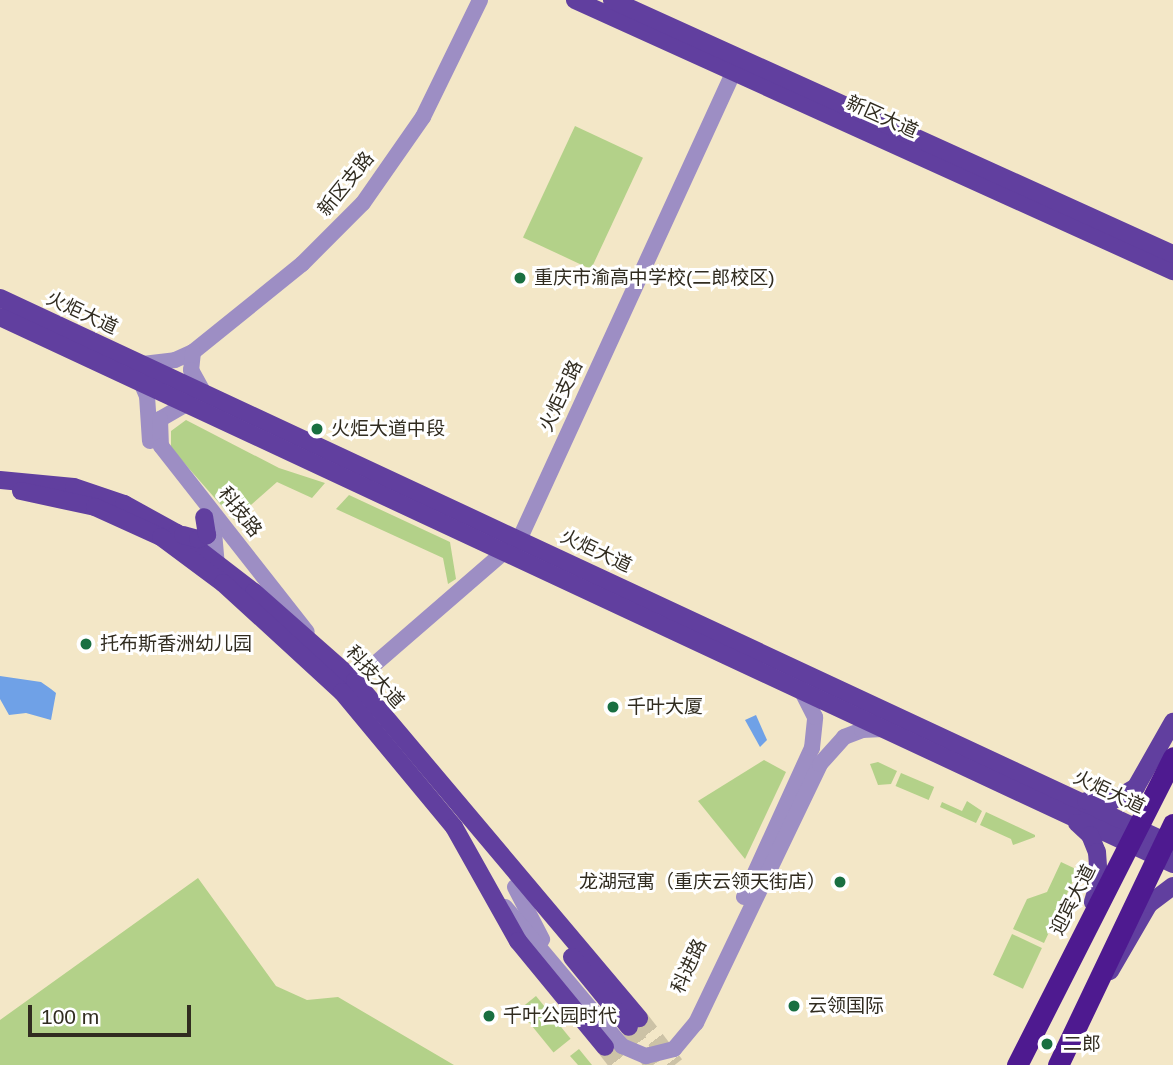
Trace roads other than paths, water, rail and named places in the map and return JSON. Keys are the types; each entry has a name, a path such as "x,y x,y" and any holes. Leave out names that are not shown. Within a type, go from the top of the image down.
{"highway":[{"name":"迎宾大道","path":"1017,1065 1173,757"},
{"path":"1058,1065 1168,846"},
{"path":"1085,928 1099,922 1107,927 1106,965"}],"main road":[{"name":"新区大道","path":"575,0 736,66 1173,254"},
{"name":"新区大道","path":"612,0 736,66 1173,271"},
{"name":"火炬大道","path":"0,298 142,373 188,403 513,544 1061,802 1133,835 1168,846"},
{"name":"火炬大道","path":"0,317 142,373 204,393 800,688 890,730 1061,802"},
{"name":"科技大道","path":"0,480 47,482 99,495 177,533 215,560 324,653 454,827 518,941 605,1047"},
{"name":"科技大道","path":"0,491 45,495 118,515 180,550 348,687 452,801 634,1023 515,887"},
{"path":"177,533 203,538 209,532 204,517"},
{"path":"1061,802 1104,803 1130,793 1142,781 1173,722"},
{"path":"452,801 515,887"},
{"path":"1061,802 1090,835 1097,852 1098,883 1085,928"},
{"path":"1095,990 1124,951 1149,904 1173,886"}],"street":[{"name":"新区支路","path":"193,352 302,264 363,203 423,117 480,0"},
{"name":"火炬支路","path":"348,687 513,544 736,66"},
{"path":"142,373 193,352 191,370 204,393"},
{"name":"科技路","path":"142,373 152,447 214,532 215,560 223,583"},
{"name":"科技路","path":"188,403 160,419 161,446 324,653"},
{"name":"科进路","path":"515,887 542,939 621,1035 639,1046 663,1045 688,1019 812,748 814,710 800,688"},
{"path":"820,764 836,744 852,733 890,730"},
{"path":"494,894 615,1040 637,1054 666,1053 680,1044 696,1023 820,764 830,736 821,733 812,748"}],"water":[{"path":"0,676 41,682 56,693 51,720 26,713 9,715 0,699"},
{"path":"756,715 767,740 760,747 745,720"}],"tunnel":[{"path":"639,1018 675,1065"},
{"path":"629,1027 653,1065"},
{"path":"605,1047 619,1065"}],"place":[{"name":"重庆市渝高中学校(二郎校区)","path":"520,278"},
{"name":"火炬大道中段","path":"317,429"},
{"name":"托布斯香洲幼儿园","path":"86,644"},
{"name":"千叶大厦","path":"613,707"},
{"name":"龙湖冠寓（重庆云领天街店）","path":"840,882"},
{"name":"云领国际","path":"794,1006"},
{"name":"千叶公园时代","path":"489,1016"},
{"name":"二郎","path":"1047,1044"}]}
